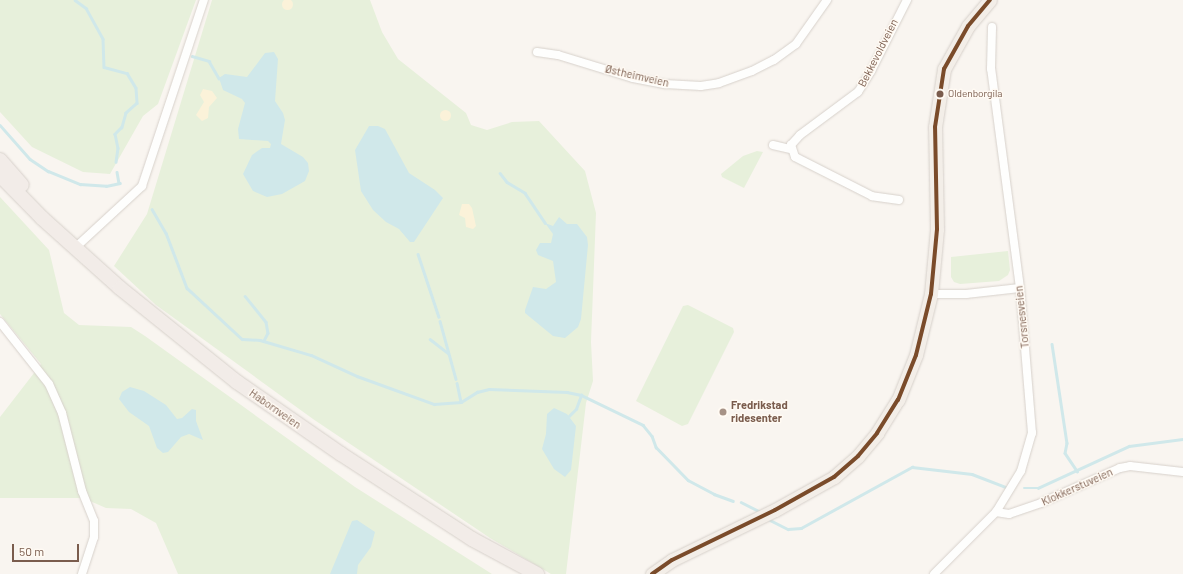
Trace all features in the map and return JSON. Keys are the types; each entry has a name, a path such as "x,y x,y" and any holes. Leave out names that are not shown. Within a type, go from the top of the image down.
{"highway":[{"name":"Habornveien","path":"0,160 76,247 147,312 236,382 341,454 490,549 537,574"},
{"name":"Habornveien","path":"0,175 63,238 76,247"},
{"name":"Habornveien","path":"490,549 521,574"}],"main road":[{"path":"652,574 672,560 774,510 834,477 858,456 877,433 898,400 907,379 924,327 932,294 937,244 935,127 944,82 944,69 950,55 968,26 990,0"},
{"path":"944,82 996,0"}],"street":[{"path":"76,247 142,186 204,0"},
{"name":"Østheimveien","path":"537,52 558,55 633,78 665,84 707,85 736,78 774,60 796,44 827,0"},
{"name":"Bekkevoldveien","path":"791,148 794,139 858,92 871,71 907,0"},
{"name":"Torsnesveien","path":"934,574 996,512 1021,471 1032,433 1020,288 991,69 992,27"},
{"path":"773,145 791,148 795,157 872,196 899,200"},
{"path":"932,294 966,294 1020,288"},
{"path":"0,322 49,384 62,413 82,491 94,521 94,537 82,574"},
{"name":"Klokkerstuveien","path":"996,512 1009,514 1041,503 1120,468 1137,467 1183,472"}],"green space":[{"path":"0,0 196,0 158,104 143,116 110,174 83,172 32,147 0,112"},
{"path":"212,0 370,0 382,32 398,59 466,113 471,125 487,130 512,122 539,121 585,171 596,213 591,342 593,381 586,403 566,574 551,574 490,538 313,419 156,305 114,266 147,214"},
{"path":"757,151 763,152 744,188 722,177 721,174 743,156"},
{"path":"0,197 49,250 64,313 79,325 131,327 355,487 492,574 178,574 156,523 131,509 106,508 83,498 0,498 0,417 41,364 0,314"},
{"path":"1008,251 1010,270 1008,275 999,281 960,284 954,282 951,277 951,257"},
{"path":"688,305 733,328 734,332 688,424 682,426 636,401 683,306"}],"sand":[{"path":"285,-1 289,-1 291,0 291,8 285,9 282,6 282,2"},
{"path":"203,89 212,91 217,98 209,107 208,118 202,121 196,115 204,102 200,95"},
{"path":"445,109 449,111 451,115 449,119 445,121 441,119 439,115 441,111"},
{"path":"462,204 469,204 472,208 476,226 473,229 466,227 465,218 459,215"}],"water":[{"path":"274,52 278,59 275,101 283,113 285,120 281,144 303,157 308,163 309,171 305,181 282,194 267,197 253,191 243,174 252,155 262,148 270,148 271,144 268,141 239,139 238,129 245,103 242,99 223,90 219,78 225,74 247,77 265,53"},
{"path":"369,126 378,126 385,129 409,173 435,190 443,198 414,242 410,242 399,229 386,222 373,210 361,191 355,150"},
{"path":"559,217 567,224 577,224 587,237 588,245 581,319 578,327 565,338 553,336 525,313 533,287 546,289 556,282 553,261 538,255 536,250 540,243 551,243 553,234 545,223 553,226"},
{"path":"130,387 144,391 166,405 177,419 182,418 192,409 196,410 196,421 203,440 189,434 181,437 168,452 163,453 157,448 149,426 129,412 119,399 122,392"},
{"path":"554,408 567,414 576,426 571,470 565,477 554,469 542,449 546,434 547,414"},
{"path":"357,520 375,532 371,547 358,565 357,574 330,574 352,521"}],"waterway":[{"path":"75,0 86,8 103,39 104,67 127,73 136,88 137,103 126,113 122,127 115,134 118,148 116,162"},
{"path":"192,56 209,61 219,78"},
{"path":"0,125 30,159 48,171 80,184 106,186 120,183"},
{"path":"117,172 119,183"},
{"path":"500,173 507,182 525,193 545,223"},
{"path":"152,209 166,233 187,288 242,339 260,340 311,355 357,376 434,404 461,402 477,392 489,389 567,392 581,395 643,425 652,436 656,447 688,480 714,494 733,501"},
{"path":"418,254 439,317"},
{"path":"245,296 266,322 268,333 264,341"},
{"path":"440,321 456,379"},
{"path":"430,339 448,353"},
{"path":"1052,344 1067,443 1065,453 1077,471"},
{"path":"457,383 461,402"},
{"path":"569,416 576,409 581,395"},
{"path":"1024,488 1038,488 1129,446 1183,439"},
{"path":"770,520 788,529 801,528 912,467 972,474 1006,487"},
{"path":"741,502 759,511"}],"transit line":[{"path":"652,574 672,560 775,510 834,477 858,456 877,433 898,400 916,355 931,294 937,229 935,127 944,69 968,26 990,0"}],"place":[{"name":"Oldenborgila","path":"940,94"},
{"name":"Fredrikstad ridesenter","path":"723,412"}]}
